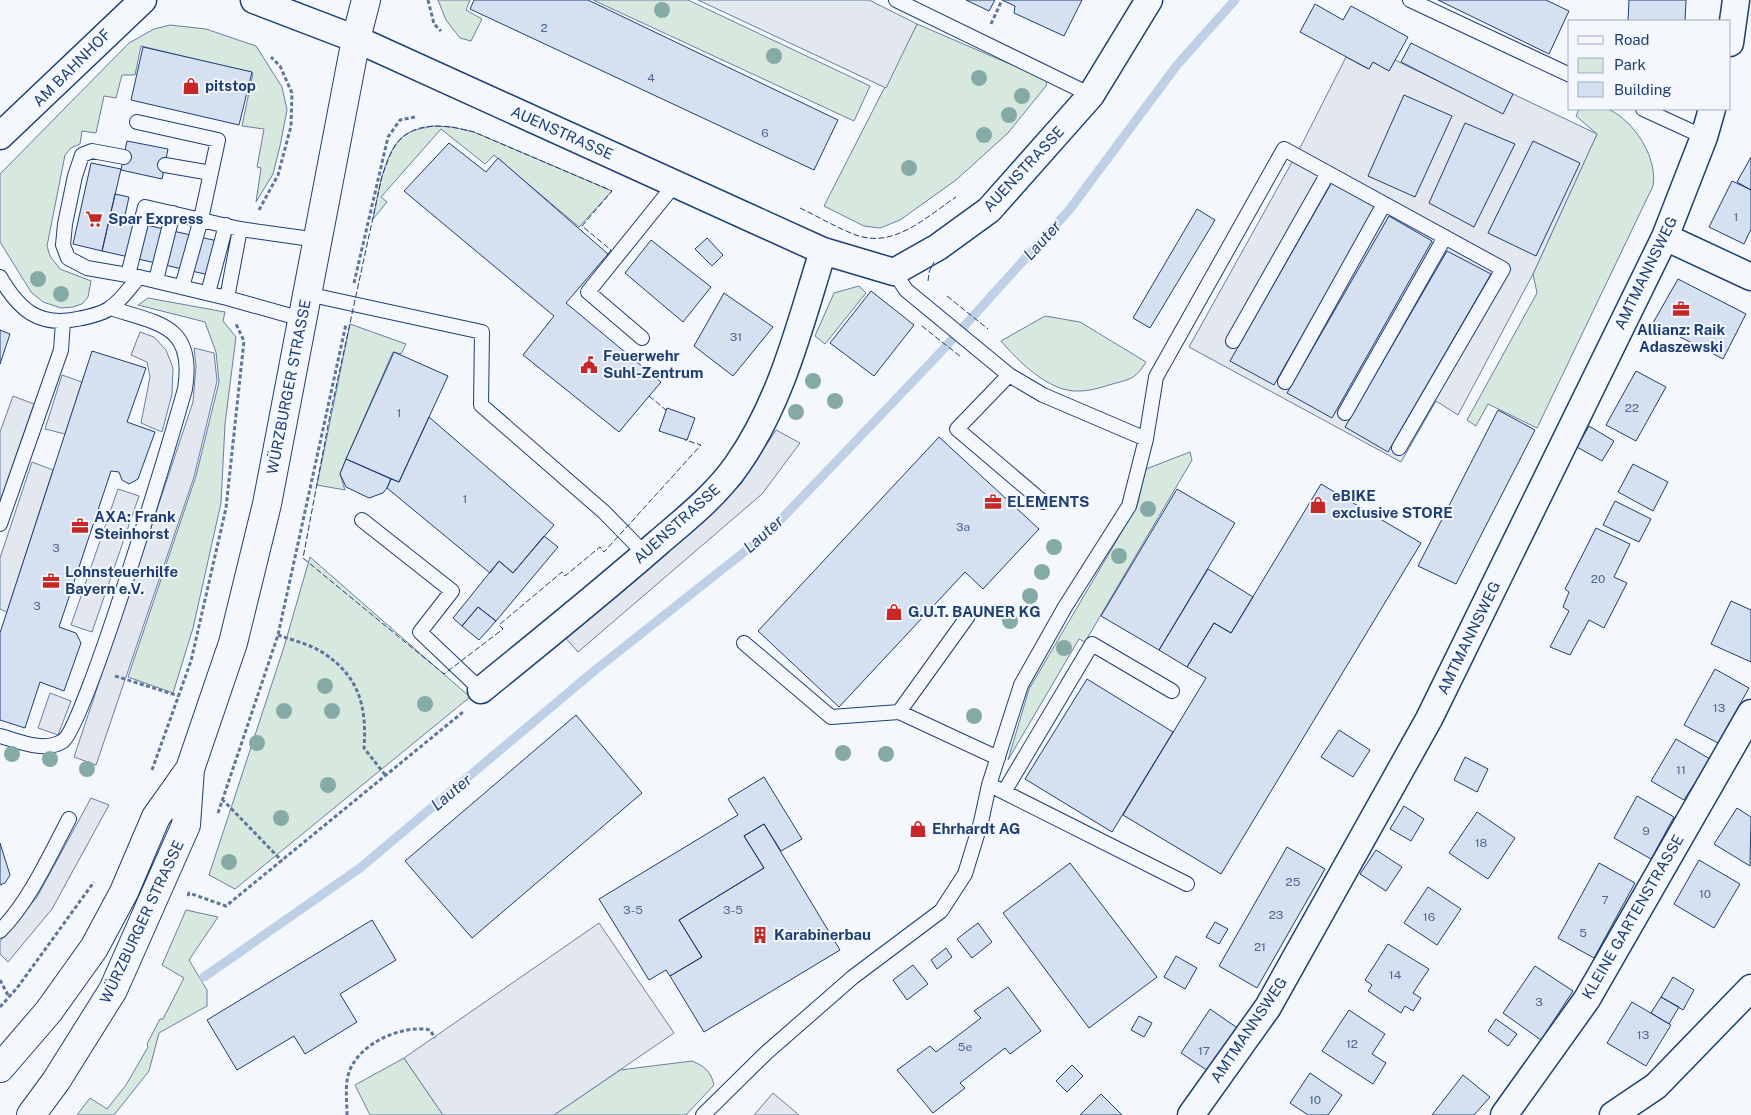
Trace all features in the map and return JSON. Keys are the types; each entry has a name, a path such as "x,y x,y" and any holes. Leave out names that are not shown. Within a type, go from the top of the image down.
{"main road":[{"name":"WÜRZBURGER STRASSE","path":"31,1115 56,1081 113,990 186,825 190,769 233,643 266,504 356,40 366,0"},
{"name":"WÜRZBURGER STRASSE","path":"0,1068 49,1011 94,948 124,892 156,817 190,769"}],"street":[{"name":"AM BAHNHOF","path":"0,136 143,0"},
{"path":"254,0 356,40"},
{"name":"AUENSTRASSE","path":"356,40 823,251 894,272 938,247 989,210 1090,95 1149,0"},
{"path":"1731,36 1736,0"},
{"name":"AMTMANNSWEG","path":"1191,1115 1268,1007 1429,719 1665,237 1704,137 1712,110"},
{"path":"1665,237 1751,278"},
{"name":"AUENSTRASSE","path":"481,690 646,554 716,492 737,465 755,436 781,383 823,251"},
{"name":"KLEINE GARTENSTRASSE","path":"1504,1115 1587,999 1751,713"},
{"path":"1613,1115 1656,1086 1751,988"}],"lane":[{"path":"896,0 1090,95"},
{"path":"1410,0 1568,74"},
{"path":"1645,110 1704,137"},
{"path":"136,122 218,140 201,219 182,287"},
{"path":"703,1115 766,1053 853,977 941,911 965,874 981,822 988,785 1021,685 1065,607 1129,506 1146,439 1156,377 1284,149 1503,269 1399,448"},
{"path":"124,157 92,151 82,155 75,176 63,245 68,258 87,268 156,280 231,300 305,306 350,304 482,332 481,405 604,512 646,554"},
{"path":"165,165 211,173"},
{"path":"1233,340 1328,174"},
{"path":"642,338 588,292 675,184"},
{"path":"1285,382 1384,204"},
{"path":"0,277 16,302 44,320 63,322 88,317 110,308 134,276 145,207 255,232 318,240"},
{"path":"156,280 173,213"},
{"path":"208,293 233,227"},
{"path":"231,300 233,227"},
{"path":"1344,413 1445,237"},
{"path":"894,272 906,290 979,352 1010,375 1043,395 1146,439"},
{"path":"0,736 34,745 53,745 64,740 71,732 95,670 162,467 185,390 188,372 186,352 179,338 169,327 110,308"},
{"path":"0,524 61,350 63,322"},
{"path":"1010,375 957,429 1043,502"},
{"path":"362,520 452,591 420,632 481,690"},
{"path":"899,712 968,616"},
{"path":"744,643 832,717 899,712 998,758"},
{"path":"1004,792 1092,644 1172,691"},
{"path":"988,785 1187,884"},
{"path":"0,931 13,918 69,819"}],"path":[{"path":"428,0 434,24 441,31"},
{"path":"255,232 260,205 278,175 291,126 292,93 280,66 271,57"},
{"path":"216,816 278,635 388,137 400,120 415,117"},
{"path":"149,777 191,661 226,508 244,341 232,315 231,300"},
{"path":"278,635 321,651 344,670 361,697 366,721 364,748 386,776"},
{"path":"95,670 179,696"},
{"path":"189,893 226,906 480,698 481,690"},
{"path":"222,799 282,861"},
{"path":"0,1007 97,876"},
{"path":"185,902 192,885"},
{"path":"0,980 9,997"},
{"path":"347,1115 348,1076 355,1059 368,1045 407,1029 430,1030 435,1038"}],"green space":[{"path":"438,0 470,0 466,10 482,19 471,41 460,38 446,20"},
{"path":"593,0 688,0 870,86 854,121"},
{"path":"917,24 1047,80 1046,86 1008,133 956,180 900,220 880,228 864,226 824,206"},
{"path":"170,25 206,29 256,46 282,87 287,110 273,174 256,202 261,168 257,167 264,129 242,126 253,73 141,46 135,75 122,75 116,98 104,96 96,133 82,131 80,144 71,148 65,155 47,246 50,256 60,269 91,281 88,297 82,304 73,307 61,308 43,302 31,292 0,242 0,174 129,43 154,29"},
{"path":"1579,110 1610,110 1628,123 1643,142 1648,153 1654,175 1653,186 1537,428 1488,404 1476,426 1467,420 1537,293 1533,274 1597,134 1576,116"},
{"path":"434,126 452,127 474,132 612,191 579,227 494,155 485,164 441,129 381,197 387,202 373,219 382,176 395,146 408,133"},
{"path":"859,286 866,293 825,344 815,336 834,293"},
{"path":"148,298 225,312 223,321 236,337 225,424 221,503 193,628 173,693 128,677 196,476 219,382 216,352 205,322 138,305"},
{"path":"1045,316 1080,322 1146,362 1135,376 1102,387 1079,391 1057,387 1036,374 1016,358 1001,341"},
{"path":"350,324 406,344 401,354 393,352 346,459 340,474 345,490 317,485"},
{"path":"1190,452 1192,460 1085,642 1079,639 1008,760 1029,689 1137,506 1146,469"},
{"path":"310,557 470,697 235,889 209,875 284,647"},
{"path":"186,910 218,917 189,960 207,990 207,1006 159,1033 149,1071 114,1115 77,1115 90,1098 107,1109 126,1085 148,1047 147,1044 160,1019 163,1019 184,978 162,965"},
{"path":"404,1058 443,1115 370,1115 355,1085"},
{"path":"692,1061 706,1070 711,1076 714,1085 686,1115 554,1115 620,1070"}],"shaded area":[{"path":"698,0 869,0 917,24 886,88"},
{"path":"1346,57 1368,69 1373,62 1389,71 1395,60 1503,113 1513,94 1597,134 1533,274 1458,415 1436,401 1401,462 1189,347 1301,146"},
{"path":"140,332 154,337 166,350 173,368 172,394 162,432 141,423 150,377 147,362 131,355"},
{"path":"194,348 214,353 217,381 194,477 96,765 74,757 193,402 196,366"},
{"path":"62,375 82,382 65,434 45,429"},
{"path":"13,396 34,404 0,501 0,432"},
{"path":"776,430 800,443 762,494 578,652 563,635 741,484"},
{"path":"32,462 53,470 7,612 0,609 0,558"},
{"path":"118,489 139,496 92,632 71,625"},
{"path":"50,693 71,701 58,735 38,728"},
{"path":"91,798 109,805 52,909 8,962 0,954 0,941 37,897"},
{"path":"599,923 674,1033 554,1115 443,1115 404,1058"},
{"path":"773,1093 799,1115 754,1115"}],"building":[{"path":"474,0 588,0 838,120 814,170 470,9"},
{"path":"966,0 995,0 989,11"},
{"path":"1002,0 1082,0 1064,36 1014,13 1015,6"},
{"path":"1438,0 1546,0 1569,11 1549,54"},
{"path":"1629,0 1686,0 1685,20 1628,20"},
{"path":"1315,4 1343,20 1351,6 1408,37 1389,71 1373,62 1369,69 1300,32"},
{"path":"1411,43 1513,94 1503,114 1401,62"},
{"name":"pitstop","path":"143,47 252,72 239,125 131,100"},
{"path":"1404,95 1452,116 1415,197 1368,176"},
{"path":"1465,123 1515,144 1474,227 1429,203"},
{"path":"127,141 168,149 162,179 121,170"},
{"path":"1533,141 1580,163 1536,256 1488,233"},
{"path":"449,143 486,172 498,158 608,254 566,303 661,382 619,432 523,355 554,316 404,191"},
{"path":"1751,157 1751,190 1737,182"},
{"name":"Spar Express","path":"91,163 121,169 102,251 73,244"},
{"path":"1732,181 1751,190 1751,229 1744,244 1709,227"},
{"path":"1332,182 1375,207 1274,385 1230,361"},
{"path":"115,194 129,197 124,220 222,242 214,276 102,251"},
{"path":"1197,209 1215,220 1150,328 1133,318"},
{"path":"1389,216 1432,241 1332,418 1287,393"},
{"path":"707,238 723,255 712,266 695,249"},
{"path":"651,240 711,287 683,322 625,273"},
{"path":"1447,251 1491,274 1388,452 1345,427"},
{"path":"1678,279 1746,314 1723,359 1653,323"},
{"path":"871,291 914,325 874,376 830,343"},
{"path":"724,293 773,327 733,376 694,346"},
{"path":"0,330 10,334 0,364"},
{"path":"92,351 146,368 127,422 155,432 138,479 129,484 122,480 119,472 111,471 59,627 76,633 81,643 64,691 40,682 25,728 0,720 0,633"},
{"path":"394,352 448,376 399,482 346,459"},
{"path":"1636,371 1666,387 1636,441 1606,425"},
{"path":"667,408 695,418 687,440 659,431"},
{"path":"1498,410 1535,430 1456,584 1418,566"},
{"path":"429,417 554,525 513,573 499,561 490,573 387,488 391,479 399,482"},
{"path":"1589,426 1614,441 1602,461 1577,447"},
{"path":"939,437 1039,529 983,589 965,572 839,707 758,631"},
{"path":"346,459 391,479 383,493 369,498 346,487 340,474"},
{"path":"1633,464 1668,482 1653,511 1618,492"},
{"path":"1321,484 1421,543 1221,874 1123,815 1206,678 1187,667 1214,623 1231,633"},
{"path":"1177,489 1235,523 1159,650 1101,616"},
{"path":"1615,501 1651,519 1639,542 1603,525"},
{"path":"1596,528 1630,544 1614,577 1627,583 1604,628 1589,620 1570,655 1550,647 1569,611 1563,607 1569,592 1565,589"},
{"path":"544,536 558,547 496,621 478,607 462,626 453,618 499,561 513,573"},
{"path":"1208,569 1253,597 1231,633 1214,623 1187,667 1159,650"},
{"path":"1731,601 1751,610 1751,662 1711,644"},
{"path":"478,607 496,621 479,640 462,626"},
{"path":"1715,669 1749,688 1718,743 1684,725"},
{"path":"1087,679 1173,732 1112,832 1025,779"},
{"path":"576,715 642,793 472,938 405,861"},
{"path":"1339,730 1370,750 1353,777 1321,757"},
{"path":"1676,739 1710,759 1684,800 1651,781"},
{"path":"1465,757 1488,769 1477,792 1454,780"},
{"path":"764,777 802,839 781,851 764,824 744,836 764,868 679,920 702,957 670,976 666,970 649,980 599,899 738,815 728,799"},
{"path":"1637,796 1674,817 1651,859 1614,838"},
{"path":"1404,806 1424,819 1411,841 1390,829"},
{"path":"1737,808 1751,817 1750,866 1714,844"},
{"path":"1477,812 1515,838 1488,879 1449,853"},
{"name":"Karabinerbau","path":"764,824 840,950 704,1032 670,976 702,957 679,920 764,868 744,836"},
{"path":"0,843 10,875 5,883 0,885"},
{"path":"1287,847 1325,869 1257,988 1219,966"},
{"path":"1376,850 1402,867 1386,891 1360,874"},
{"path":"1699,860 1740,884 1714,928 1674,904"},
{"path":"1070,863 1157,977 1089,1028 1003,913"},
{"path":"1599,863 1635,883 1594,958 1558,938"},
{"path":"1428,887 1461,909 1437,945 1404,923"},
{"path":"372,920 396,960 340,994 357,1022 305,1054 294,1036 237,1070 207,1020"},
{"path":"1215,922 1228,929 1219,944 1206,937"},
{"path":"978,923 992,942 972,958 957,939"},
{"path":"1388,944 1429,969 1413,993 1421,998 1413,1011 1405,1006 1401,1013 1368,991 1372,985 1365,980"},
{"path":"946,948 952,957 937,969 931,960"},
{"path":"1176,956 1197,968 1185,989 1164,977"},
{"path":"913,965 928,984 907,1000 893,980"},
{"path":"1535,966 1573,991 1541,1040 1503,1013"},
{"path":"1673,977 1694,990 1683,1010 1661,997"},
{"path":"1008,987 1041,1031 1010,1054 1005,1048 960,1083 965,1088 933,1113 897,1070 930,1046 936,1052 981,1018 974,1011"},
{"path":"1661,997 1679,1007 1669,1024 1651,1013"},
{"path":"1632,1002 1671,1025 1646,1066 1607,1043"},
{"path":"1210,1009 1239,1029 1211,1073 1181,1053"},
{"path":"1349,1010 1385,1034 1372,1054 1386,1063 1373,1084 1322,1051"},
{"path":"1139,1016 1152,1023 1144,1037 1131,1030"},
{"path":"1496,1019 1517,1034 1508,1046 1488,1031"},
{"path":"1072,1065 1083,1076 1067,1092 1056,1081"},
{"path":"1310,1073 1342,1095 1328,1115 1308,1115 1290,1103"},
{"path":"1463,1075 1490,1097 1474,1115 1432,1115"},
{"path":"1101,1094 1122,1115 1080,1115"}],"waterway":[{"name":"Lauter","path":"204,977 360,868 594,671 768,533 938,355 1070,209 1177,65 1235,0"}],"fence":[{"path":"608,254 611,250 582,226 612,191 474,132 436,126 418,129 402,138 395,146 382,176 330,415 303,558 444,674 503,629 499,625 562,572 565,576 600,547 604,552 701,445 685,440"},
{"path":"800,208 856,235 883,238 909,229 956,197"},
{"path":"928,281 929,272 934,262"},
{"path":"947,296 988,329"},
{"path":"922,326 961,357"},
{"path":"649,396 666,410"}],"place":[{"name":"pitstop","path":"191,86"},
{"name":"Spar Express","path":"94,219"},
{"name":"Allianz: Raik Adaszewski","path":"1681,309"},
{"name":"Feuerwehr Suhl-Zentrum","path":"589,365"},
{"name":"ELEMENTS","path":"993,502"},
{"name":"eBIKE exclusive STORE","path":"1318,505"},
{"name":"AXA: Frank Steinhorst","path":"80,526"},
{"name":"Lohnsteuerhilfe Bayern e.V.","path":"51,581"},
{"name":"G.U.T. BAUNER KG","path":"894,612"},
{"name":"Ehrhardt AG","path":"918,829"},
{"name":"Karabinerbau","path":"760,935"}]}
